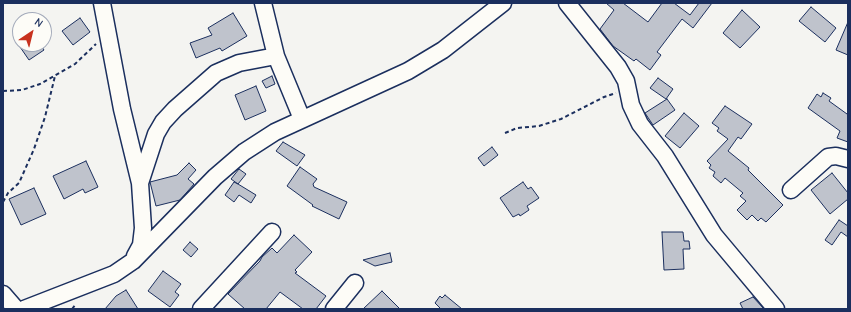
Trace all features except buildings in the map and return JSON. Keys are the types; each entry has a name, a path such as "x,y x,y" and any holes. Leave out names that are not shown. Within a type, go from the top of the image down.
{"street":[{"path":"102,3 122,109 140,183 143,228 141,245 133,261"},
{"path":"263,3 276,56 302,120"},
{"path":"24,309 95,283 114,274 133,261 215,177 244,152 275,132 408,71 443,50 484,9 503,3"},
{"path":"567,3 618,66 628,89 631,105 640,124 665,156 714,235 776,309"},
{"path":"140,183 156,134 163,122 175,109 216,73 239,63 276,56"},
{"path":"791,190 828,157 836,156 848,159"},
{"path":"201,309 272,232"},
{"path":"334,309 355,283"},
{"path":"3,294 16,309"}],"path":[{"path":"3,91 22,90 40,84 55,76 87,54 108,31"},
{"path":"3,202 8,193 19,183 31,156 45,117 55,76"},
{"path":"505,133 517,128 550,123 604,97 628,89"}]}
